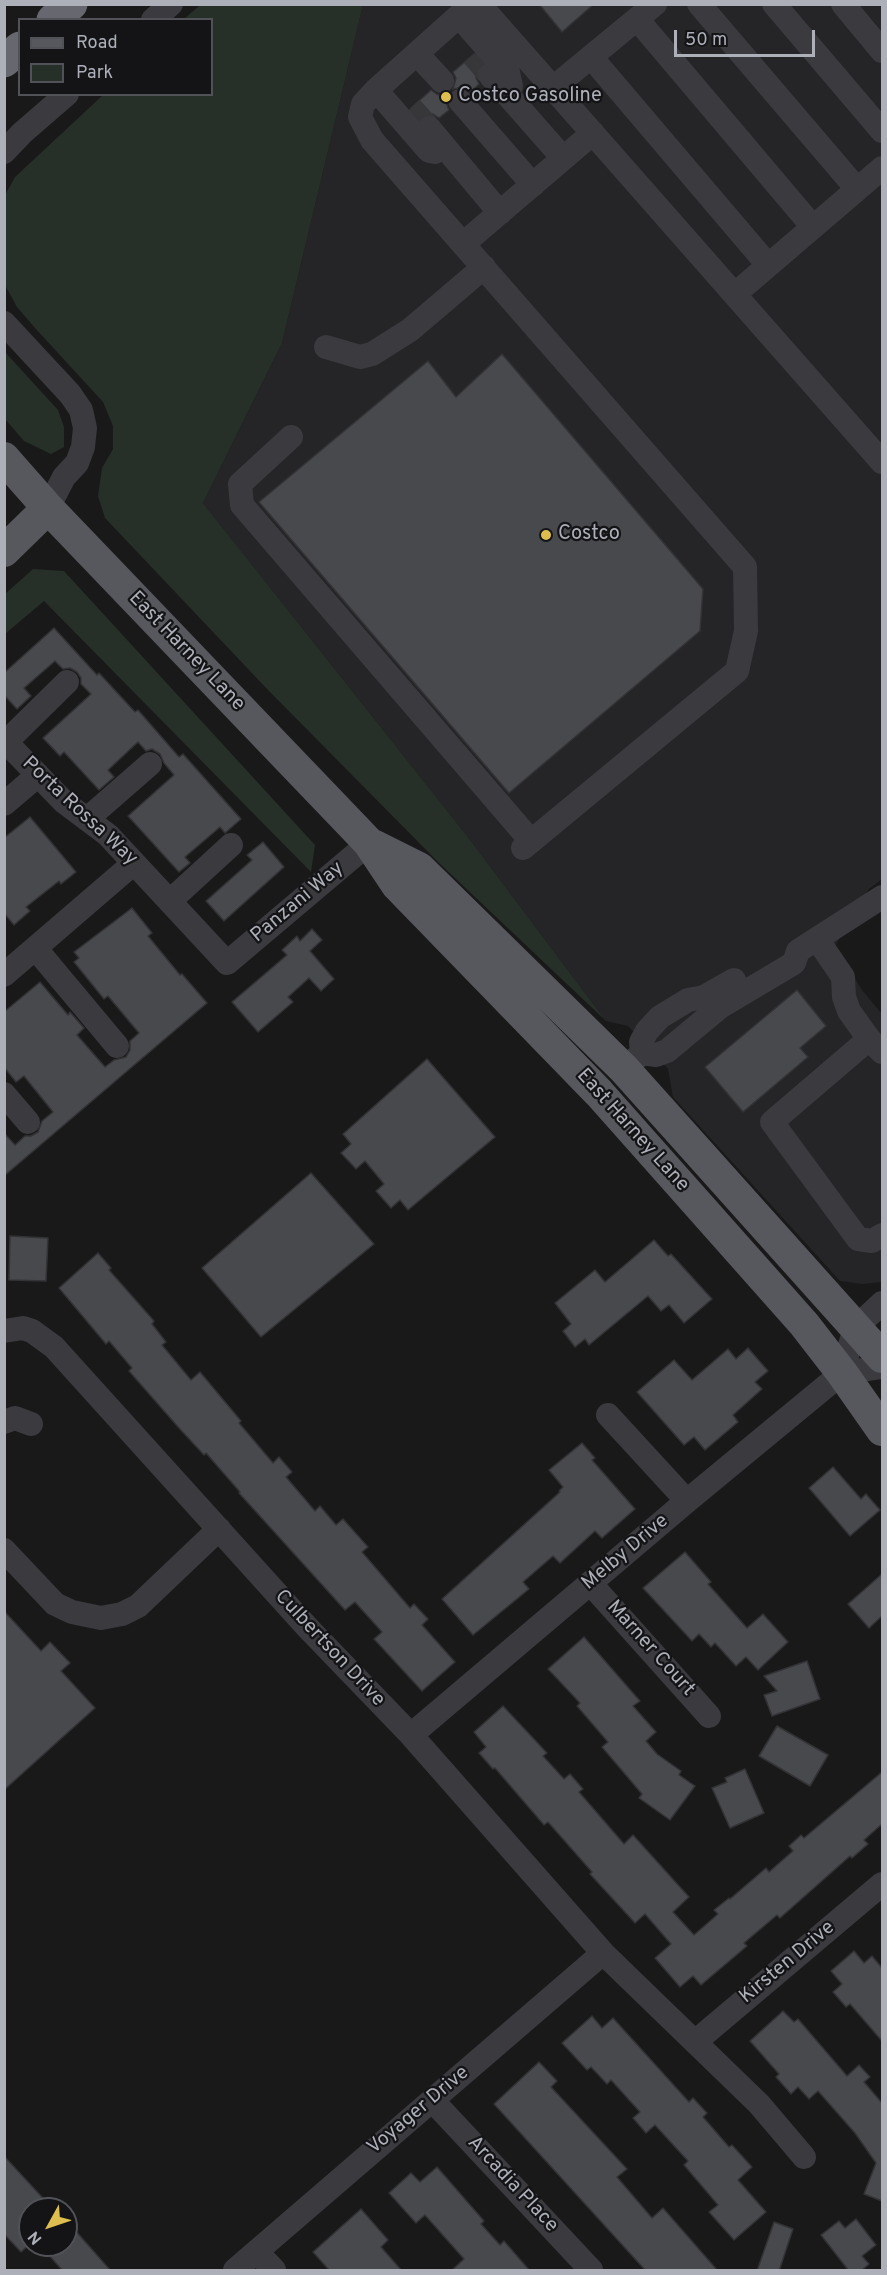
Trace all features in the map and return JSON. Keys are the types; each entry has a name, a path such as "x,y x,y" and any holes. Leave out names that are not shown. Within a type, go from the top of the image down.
{"highway":[{"path":"55,18 71,4"},
{"path":"4,61 18,50"}],"main road":[{"name":"East Harney Lane","path":"4,458 48,508 369,843 398,885 599,1093 796,1315 842,1373 882,1430"},
{"path":"4,552 48,508"},
{"name":"East Harney Lane","path":"369,843 419,868 633,1061 855,1328 882,1357"}],"street":[{"path":"155,18 171,4"},
{"path":"699,4 857,189"},
{"path":"774,4 882,131"},
{"path":"843,4 882,51"},
{"path":"553,88 646,12 813,227"},
{"path":"291,437 240,484 242,505 527,845 737,671 746,631 745,567 372,140 360,117 363,104 382,85 464,13"},
{"path":"464,13 473,55"},
{"path":"464,13 553,88 882,462"},
{"path":"464,13 508,72 515,103"},
{"path":"417,54 442,81"},
{"path":"591,57 768,265"},
{"path":"490,75 563,158"},
{"path":"382,85 411,108"},
{"path":"382,85 429,151 452,156"},
{"path":"4,152 65,96"},
{"path":"460,101 533,185"},
{"path":"429,128 500,213"},
{"path":"464,244 593,133"},
{"path":"735,294 882,168"},
{"path":"326,347 360,357 372,354 410,330 484,267"},
{"path":"4,323 70,394 81,410 85,428 83,447 77,463 64,477 48,508"},
{"path":"5,741 67,682"},
{"name":"Porta Rossa Way","path":"5,741 64,802 108,835 227,963"},
{"path":"87,819 150,764"},
{"path":"4,804 38,775"},
{"name":"Panzani Way","path":"227,963 369,843"},
{"path":"170,901 231,845"},
{"path":"4,975 135,863"},
{"path":"633,1061 667,1051 726,1003 794,963 807,945 882,897"},
{"path":"807,945 843,977 844,997 849,1011 876,1046 772,1122 858,1239 872,1242 882,1235"},
{"path":"36,949 117,1046"},
{"path":"4,1094 28,1122"},
{"path":"882,1303 855,1328 842,1373 882,1367"},
{"name":"Culbertson Drive","path":"4,1331 22,1328 32,1331 54,1347 307,1628 411,1735 603,1953 759,2104 804,2157"},
{"name":"Melby Drive","path":"411,1735 842,1373"},
{"path":"608,1415 687,1501"},
{"path":"4,1422 15,1418 30,1425"},
{"path":"4,1550 55,1604 72,1612 101,1618 122,1614 138,1606 219,1530"},
{"name":"Marner Court","path":"590,1583 709,1716"},
{"name":"Kirsten Drive","path":"694,2042 879,1894"},
{"name":"Voyager Drive","path":"235,2271 603,1953"},
{"name":"Arcadia Place","path":"432,2100 591,2271"},
{"path":"257,2252 274,2271"}],"shaded area":[{"path":"363,5 882,5 882,879 869,889 835,946 862,990 882,1014 882,1282 862,1284 840,1281 673,1097 668,1069 628,1026 606,1021 468,837 203,503 282,343"}],"green space":[{"path":"200,5 363,5 282,343 203,503 468,837 606,1021 438,862 268,690 105,518 98,496 102,468 113,449 113,426 103,402 17,307 6,287 5,195 15,177 102,96 213,96 213,18 185,18"},
{"path":"5,352 58,410 64,427 64,447 51,454 24,441 5,419"},
{"path":"33,569 64,571 315,845 311,872 44,601 5,634 5,594"}],"building":[{"path":"539,4 594,4 562,32"},
{"path":"474,54 482,64 476,71 479,84 471,92 464,87 453,89 456,78 453,72"},
{"path":"431,90 438,95 449,93 446,103 449,110 439,118 433,114 427,114 419,118 411,108"},
{"path":"502,354 703,589 700,631 509,793 259,502 428,361 456,397"},
{"path":"54,628 97,675 99,673 135,712 138,710 179,757 183,754 241,819 225,833 220,827 185,857 190,863 179,872 128,816 174,775 160,754 152,749 146,751 138,742 108,770 114,777 99,790 64,752 60,756 43,738 91,694 81,684 81,678 77,672 70,668 63,669 55,661 24,688 31,696 17,709 4,695 4,673"},
{"path":"30,817 76,872 61,884 59,881 26,907 30,911 14,925 4,913 4,838"},
{"path":"263,842 284,867 224,921 206,901 252,860 247,855"},
{"path":"132,908 152,933 148,936 207,1003 4,1176 4,1133 15,1145 25,1136 38,1132 42,1121 53,1112 24,1076 16,1082 4,1067 4,1012 40,982 68,1015 70,1012 84,1028 77,1035 105,1067 114,1060 126,1057 130,1050 130,1041 139,1033 108,996 104,999 74,962 79,958 74,952"},
{"path":"312,929 322,940 310,951 334,979 321,991 309,978 288,997 293,1002 258,1032 232,1002 287,955 282,950 297,936 300,941"},
{"path":"797,990 826,1026 800,1048 808,1057 743,1112 705,1067"},
{"path":"427,1059 495,1137 408,1210 400,1200 391,1208 376,1191 384,1184 365,1161 356,1169 341,1153 351,1144 343,1134"},
{"path":"311,1173 374,1244 261,1337 202,1268"},
{"path":"10,1236 48,1238 46,1281 9,1280"},
{"path":"654,1240 668,1256 671,1254 712,1299 684,1323 669,1305 661,1311 648,1296 589,1345 585,1339 575,1347 563,1331 571,1324 555,1303 595,1270 605,1282"},
{"path":"98,1253 111,1268 109,1270 154,1321 152,1324 166,1342 162,1345 191,1380 200,1372 273,1463 279,1457 292,1472 286,1477 315,1511 320,1506 336,1525 343,1519 368,1547 362,1552 410,1608 414,1604 428,1619 422,1625 455,1662 422,1691 374,1639 382,1632 355,1602 345,1610 239,1493 206,1453 204,1455 179,1428 129,1371 132,1368 109,1341 106,1344 59,1288"},
{"path":"748,1348 768,1371 755,1382 762,1389 733,1415 738,1422 705,1450 694,1437 684,1445 637,1392 674,1360 692,1380 728,1349 736,1359"},
{"path":"582,1443 595,1458 592,1460 635,1509 602,1538 595,1531 560,1563 553,1556 523,1582 529,1589 473,1635 442,1599 560,1492 563,1487 549,1470"},
{"path":"833,1467 861,1499 866,1494 880,1510 850,1536 809,1488"},
{"path":"685,1552 711,1582 708,1584 747,1628 763,1614 788,1642 758,1670 746,1657 736,1666 715,1643 711,1647 699,1634 692,1641 643,1588"},
{"path":"882,1574 882,1616 869,1628 848,1604"},
{"path":"4,1611 41,1651 50,1642 70,1663 61,1671 95,1708 4,1790"},
{"path":"584,1637 640,1701 633,1706 656,1732 646,1741 657,1754 681,1771 679,1775 695,1786 670,1820 639,1798 642,1794 602,1747 608,1742 577,1706 580,1703 548,1669"},
{"path":"807,1661 820,1699 772,1716 764,1695 777,1691 764,1676"},
{"path":"503,1706 547,1753 543,1756 564,1779 570,1774 583,1789 579,1792 624,1844 633,1835 689,1897 673,1912 694,1935 718,1914 714,1910 766,1868 769,1872 793,1851 789,1846 801,1835 804,1838 882,1772 882,1824 864,1840 868,1844 852,1858 850,1856 780,1918 777,1915 744,1943 747,1946 701,1985 693,1976 680,1987 655,1958 671,1944 645,1914 635,1923 590,1874 592,1872 548,1822 544,1825 495,1768 493,1769 479,1753 486,1747 474,1732"},
{"path":"777,1726 828,1755 810,1786 759,1756"},
{"path":"745,1769 764,1813 730,1828 712,1788 727,1782 725,1778"},
{"path":"854,1951 864,1963 872,1956 882,1968 882,2041 850,2004 846,2007 833,1992 842,1984 831,1971"},
{"path":"783,2011 794,2022 798,2019 847,2076 859,2065 870,2077 864,2082 882,2103 882,2201 864,2194 876,2163 855,2133 818,2091 809,2099 798,2087 791,2094 776,2077 779,2074 750,2041"},
{"path":"592,2016 602,2028 613,2018 689,2102 693,2098 707,2113 703,2117 729,2147 732,2145 752,2167 738,2180 766,2212 734,2240 709,2212 718,2205 684,2165 688,2161 655,2125 646,2133 633,2118 640,2112 611,2080 607,2084 591,2067 587,2070 562,2043"},
{"path":"539,2062 557,2081 551,2087 627,2169 617,2177 652,2218 663,2208 718,2271 646,2271 494,2104"},
{"path":"4,2156 42,2197 18,2197 18,2249 4,2234"},
{"path":"437,2167 484,2221 481,2224 500,2245 504,2241 530,2271 451,2271 464,2259 425,2215 416,2223 389,2193 411,2173 420,2182"},
{"path":"361,2209 388,2240 381,2247 402,2271 330,2271 313,2252"},
{"path":"856,2219 876,2245 862,2256 869,2264 861,2271 849,2271 821,2235 839,2221 845,2228"},
{"path":"774,2222 793,2229 779,2271 757,2271"},
{"path":"78,2234 111,2271 63,2271 51,2257 78,2257"}],"tunnel":[{"path":"473,55 490,75"},
{"path":"411,108 429,128"}],"place":[{"name":"Costco Gasoline","path":"446,97"},
{"name":"Costco","path":"546,535"}]}
